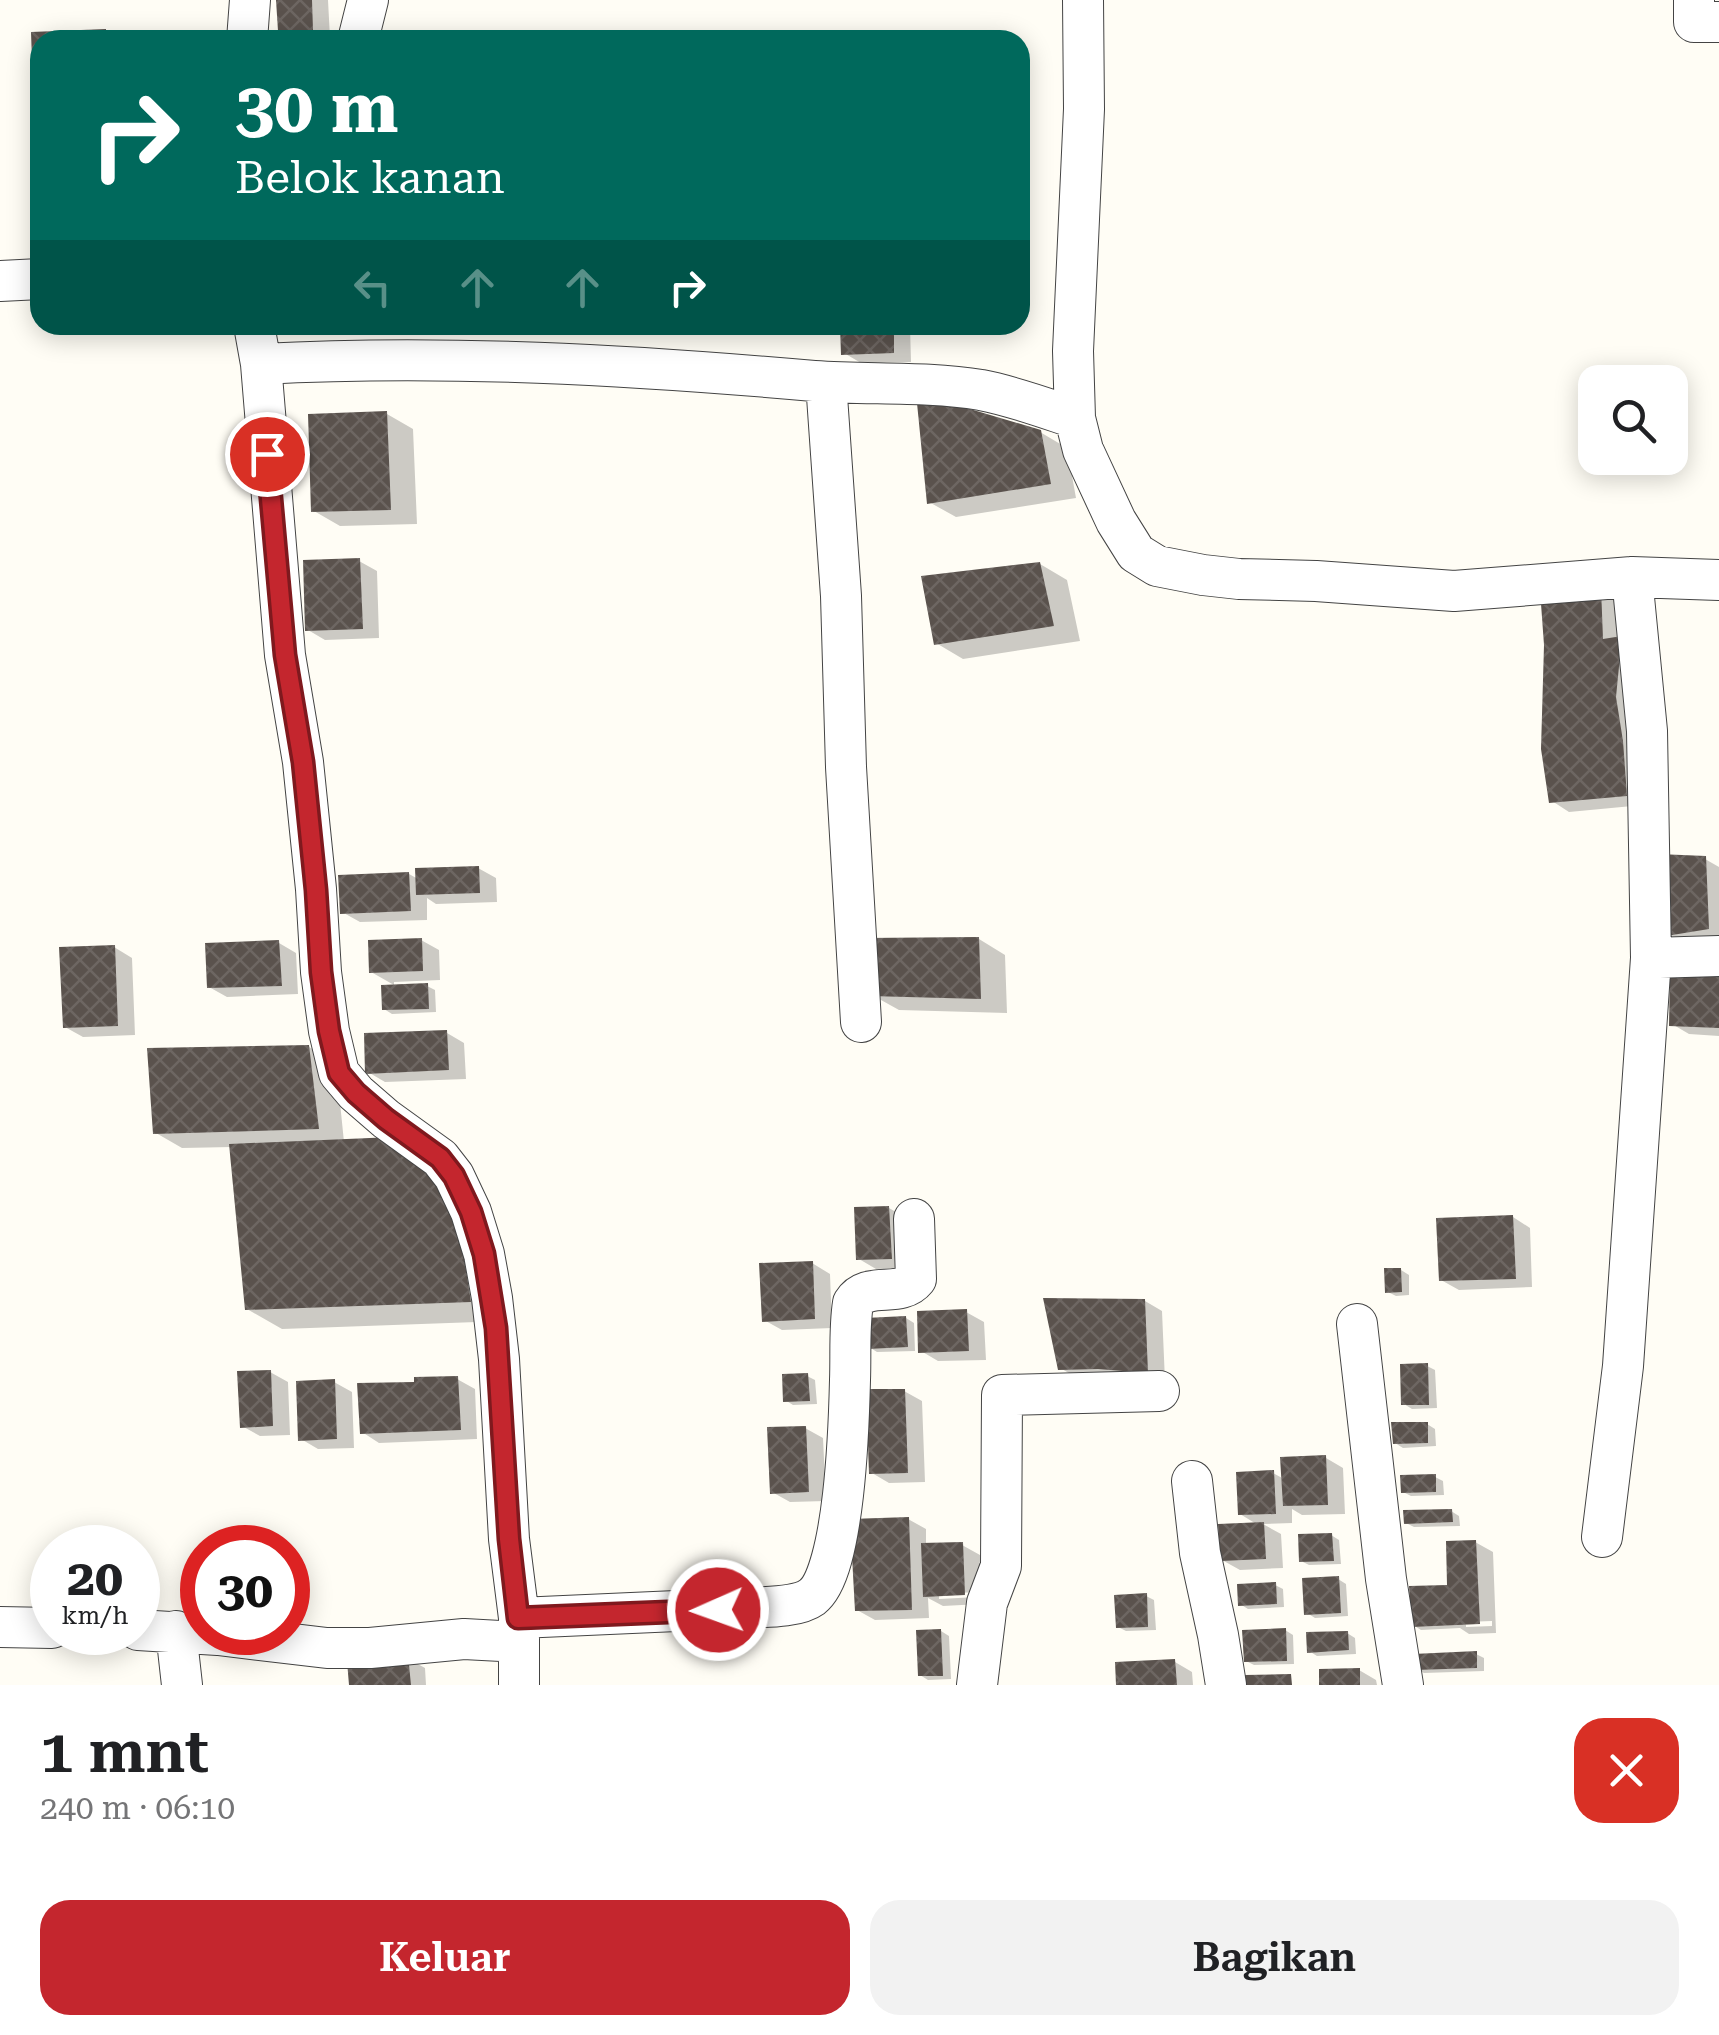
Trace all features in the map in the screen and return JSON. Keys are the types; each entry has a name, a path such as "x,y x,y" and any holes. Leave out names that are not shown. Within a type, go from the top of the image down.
{"street":[{"path":"248,30 250,0"},
{"path":"360,30 368,0"},
{"path":"1083,0 1084,109 1073,351 1076,418 1083,450 1116,521 1136,553 1157,566 1203,575 1454,591 1632,577 1719,580"},
{"path":"1694,0 1694,22 1719,22"},
{"path":"0,281 30,280"},
{"path":"256,335 285,655 303,762 329,1031 339,1073 356,1093 440,1158 454,1176 484,1254 500,1359 519,1685"},
{"path":"261,364 351,359 482,362 890,383 981,390 1076,418"},
{"path":"826,382 862,1022"},
{"path":"1602,1536 1624,1366 1650,958 1647,732 1632,577"},
{"path":"1650,958 1719,956"},
{"path":"160,1631 327,1648 370,1648 781,1606 810,1599 828,1570 842,1501 854,1302 858,1294 911,1286 916,1279 914,1218"},
{"path":"1357,1324 1386,1579 1404,1685"},
{"path":"977,1685 986,1602 1001,1566 1002,1395 1159,1391"},
{"path":"1192,1481 1200,1553 1226,1685"},
{"path":"0,1627 30,1628"},
{"path":"160,1637 182,1685"}],"building":[{"path":"276,0 312,0 313,30 278,30"},
{"path":"840,335 894,335 894,353 841,355"},
{"path":"916,393 1041,430 1051,484 927,504"},
{"path":"387,411 391,510 311,512 308,414"},
{"path":"360,558 363,629 305,631 303,560"},
{"path":"1040,562 1054,626 934,645 921,576"},
{"path":"1601,587 1603,639 1622,636 1616,697 1627,796 1549,803 1541,749 1544,645 1540,590"},
{"path":"1658,854 1706,856 1709,929 1660,937"},
{"path":"479,866 480,893 416,895 415,868"},
{"path":"409,872 411,911 340,914 338,875"},
{"path":"979,937 981,999 870,996 864,938"},
{"path":"422,938 423,971 369,973 368,940"},
{"path":"279,940 282,986 207,988 205,943"},
{"path":"115,945 118,1026 63,1028 59,947"},
{"path":"1719,969 1719,1028 1669,1026 1670,970"},
{"path":"428,983 429,1009 382,1010 381,985"},
{"path":"447,1030 449,1070 365,1074 364,1033"},
{"path":"309,1045 319,1129 153,1134 147,1048"},
{"path":"393,1137 455,1200 471,1302 245,1310 229,1144"},
{"path":"889,1206 892,1259 856,1260 854,1207"},
{"path":"1513,1215 1516,1279 1439,1281 1436,1218"},
{"path":"813,1261 815,1319 762,1322 759,1263"},
{"path":"1384,1268 1401,1268 1402,1292 1385,1293"},
{"path":"1043,1298 1145,1299 1148,1373 1058,1370"},
{"path":"967,1309 969,1351 918,1353 917,1311"},
{"path":"906,1316 908,1347 867,1349 865,1318"},
{"path":"1428,1363 1429,1405 1401,1405 1400,1364"},
{"path":"271,1370 273,1426 240,1428 237,1371"},
{"path":"808,1373 810,1401 783,1402 782,1374"},
{"path":"458,1376 461,1430 360,1434 357,1383"},
{"path":"335,1379 337,1439 298,1441 296,1381"},
{"path":"866,1389 905,1389 908,1473 869,1474"},
{"path":"1391,1422 1428,1422 1428,1443 1393,1444"},
{"path":"806,1426 809,1492 770,1494 767,1427"},
{"path":"1326,1455 1328,1505 1283,1506 1280,1457"},
{"path":"1274,1470 1276,1514 1238,1515 1236,1472"},
{"path":"1436,1474 1436,1492 1401,1493 1400,1475"},
{"path":"1452,1509 1453,1522 1404,1524 1403,1510"},
{"path":"909,1517 912,1610 855,1611 850,1519"},
{"path":"1264,1522 1266,1559 1220,1561 1218,1524"},
{"path":"1332,1533 1334,1561 1299,1562 1298,1534"},
{"path":"1476,1540 1480,1624 1411,1627 1409,1586 1447,1585 1446,1541"},
{"path":"963,1542 965,1595 923,1597 921,1543"},
{"path":"1339,1576 1341,1613 1304,1615 1302,1578"},
{"path":"1276,1582 1277,1604 1238,1606 1237,1584"},
{"path":"1147,1593 1148,1627 1116,1628 1114,1595"},
{"path":"1286,1628 1287,1661 1244,1662 1242,1630"},
{"path":"941,1629 943,1676 918,1676 916,1630"},
{"path":"1348,1631 1349,1650 1307,1653 1306,1632"},
{"path":"1477,1651 1477,1668 1414,1670 1413,1654"},
{"path":"408,1655 411,1685 349,1685 347,1661"},
{"path":"1175,1659 1177,1685 1116,1685 1115,1662"},
{"path":"1360,1668 1360,1685 1319,1685 1319,1669"},
{"path":"1291,1674 1292,1685 1245,1685 1245,1675"}],"route":[{"path":"267,454 285,655 303,762 329,1031 339,1073 386,1119 440,1158 454,1176 471,1212 484,1254 500,1359 509,1539 518,1618 718,1610"}]}
